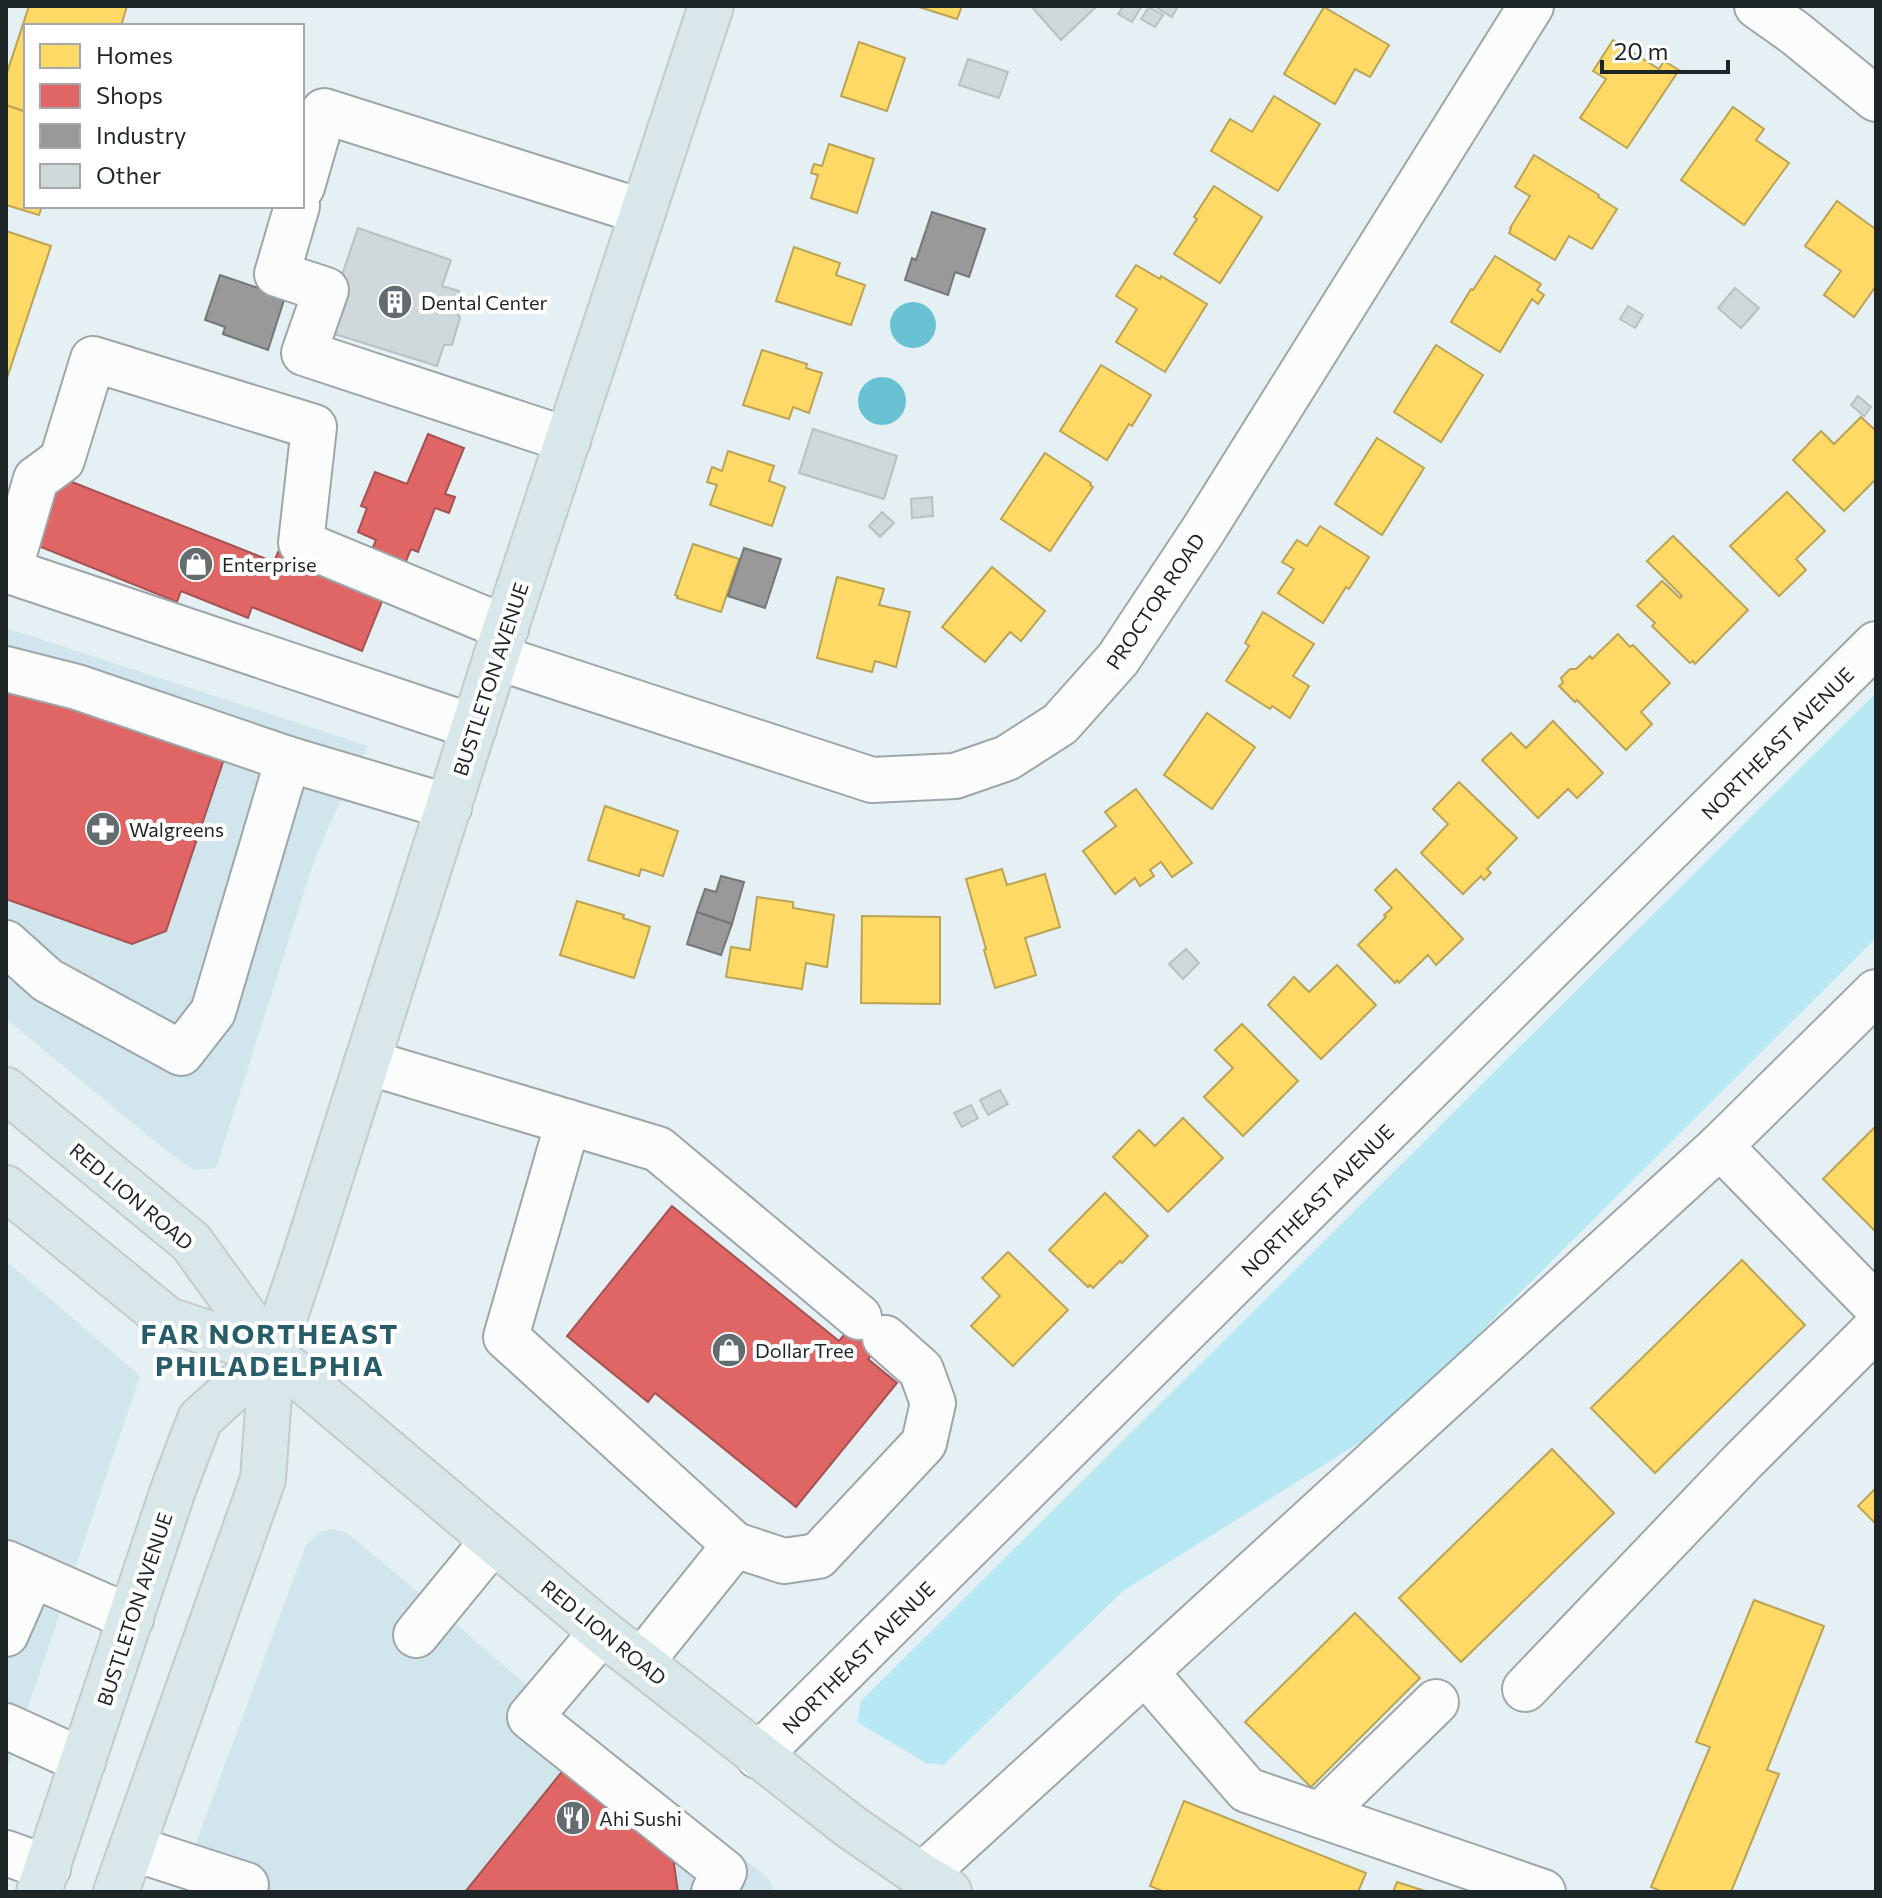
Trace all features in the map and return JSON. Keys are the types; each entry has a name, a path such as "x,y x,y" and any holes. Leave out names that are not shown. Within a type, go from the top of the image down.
{"main road":[{"name":"BUSTLETON AVENUE","path":"116,1892 263,1479 272,1354 501,642 711,6"},
{"name":"RED LION ROAD","path":"6,1090 191,1242 272,1354 602,1632 926,1887"},
{"name":"RED LION ROAD","path":"6,1188 168,1320 272,1354"},
{"name":"BUSTLETON AVENUE","path":"44,1880 173,1490 200,1419 272,1354"}],"street":[{"name":"PROCTOR ROAD","path":"474,727 9,571 36,479 62,460 93,359 314,427 301,543 501,642 872,780 955,776 1007,758 1060,724 1118,659 1204,529 1531,6"},
{"path":"1757,6 1876,99"},
{"path":"304,180 324,111 643,212"},
{"path":"296,208 277,274 326,290 304,353 568,440"},
{"name":"NORTHEAST AVENUE","path":"758,1756 1876,644"},
{"path":"6,669 77,687 288,759 449,807"},
{"path":"6,943 47,980 181,1053 213,1012 288,759"},
{"path":"926,1887 1146,1673 1720,1146 1876,992"},
{"path":"367,1062 568,1122 658,1149 921,1370 933,1403 924,1443 818,1556 784,1561 735,1545 506,1337 568,1122"},
{"path":"1720,1146 1876,1306"},
{"path":"1525,1689 1742,1462 1876,1328"},
{"path":"416,1635 493,1541"},
{"path":"641,1662 735,1545"},
{"path":"6,1634 19,1569 131,1618"},
{"path":"602,1632 530,1717 724,1872 714,1892"},
{"path":"1146,1673 1247,1790 1543,1892"},
{"path":"1320,1815 1436,1702"},
{"path":"6,1726 83,1761"},
{"path":"132,1848 246,1885"},
{"path":"6,1853 44,1880"}],"shaded area":[{"path":"913,302 929,309 936,325 929,341 913,348 897,341 890,325 897,309"},
{"path":"882,377 899,384 906,401 899,418 882,425 865,418 858,401 865,384"},
{"path":"6,628 368,746 312,867 216,1168 193,1170 6,1019"},
{"path":"1876,693 1876,938 1386,1426 1123,1591 943,1765 926,1763 857,1722 861,1701"},
{"path":"6,1261 140,1376 6,1772"},
{"path":"333,1529 347,1533 563,1717 768,1878 775,1892 178,1892 306,1545 320,1532"}],"building: Homes":[{"path":"29,6 127,6 122,24 24,24 24,111 6,105 6,76"},
{"path":"916,6 962,6 957,19"},
{"path":"1324,7 1389,45 1370,77 1355,69 1335,104 1284,74"},
{"path":"1613,40 1659,69 1664,61 1679,70 1627,148 1580,118 1606,79 1593,71"},
{"path":"859,42 905,58 887,111 841,96"},
{"path":"1274,96 1320,124 1278,191 1211,151 1230,119 1252,132"},
{"path":"6,105 24,111 24,208 41,208 39,215 6,205"},
{"path":"1733,107 1764,129 1756,140 1789,163 1744,225 1681,180"},
{"path":"829,144 874,159 857,213 811,198 818,175 811,173 814,164 822,166"},
{"path":"1534,155 1617,209 1592,249 1569,236 1555,260 1509,233 1530,196 1515,187"},
{"path":"1214,186 1262,217 1220,283 1174,254"},
{"path":"1837,201 1874,228 1876,226 1876,286 1854,317 1824,295 1841,271 1805,246"},
{"path":"6,231 51,246 6,381"},
{"path":"794,247 840,263 836,275 865,285 851,325 776,301"},
{"path":"1495,256 1541,284 1537,290 1544,295 1538,304 1532,299 1500,352 1451,322"},
{"path":"1136,265 1207,304 1165,372 1116,342 1137,309 1116,296"},
{"path":"1436,345 1483,375 1441,442 1394,412"},
{"path":"762,350 807,364 806,368 822,373 809,413 793,407 789,419 743,405"},
{"path":"1101,365 1151,395 1107,460 1060,431"},
{"path":"1861,417 1876,431 1876,483 1874,481 1844,511 1793,460 1821,431 1834,444"},
{"path":"1377,438 1424,468 1382,535 1335,504"},
{"path":"728,451 774,466 769,481 785,487 772,526 710,505 717,485 707,482 712,467 722,471"},
{"path":"1045,453 1093,487 1050,551 1001,519"},
{"path":"1787,492 1825,531 1796,559 1806,570 1779,596 1730,546"},
{"path":"1320,526 1369,557 1323,623 1278,593 1294,569 1282,562 1297,540 1307,546"},
{"path":"1673,536 1748,610 1695,664 1693,661 1690,663 1652,626 1655,623 1637,606 1662,581 1680,598 1682,596 1647,561"},
{"path":"693,544 739,559 721,612 675,595"},
{"path":"992,567 1045,611 1021,641 1010,632 985,662 942,627"},
{"path":"837,577 884,589 879,605 910,612 896,667 875,661 872,672 817,658"},
{"path":"1263,612 1314,644 1293,676 1309,686 1290,718 1226,681 1249,646 1245,643"},
{"path":"1618,634 1670,683 1641,712 1652,724 1626,750 1559,686 1563,683 1561,678 1570,669 1576,669 1590,656 1592,659"},
{"path":"1207,713 1255,747 1212,809 1164,775"},
{"path":"1553,721 1603,773 1577,798 1568,789 1538,818 1482,760 1511,733 1526,748"},
{"path":"1459,782 1517,838 1487,869 1491,873 1484,880 1481,876 1463,894 1421,853 1448,824 1433,809"},
{"path":"1136,789 1192,863 1172,877 1161,862 1150,870 1154,876 1140,886 1135,878 1115,894 1083,851 1116,826 1105,812"},
{"path":"605,806 678,831 663,876 641,869 639,876 588,860"},
{"path":"1002,869 1007,885 1045,874 1060,927 1025,938 1036,975 995,988 966,879"},
{"path":"1396,869 1463,939 1436,965 1428,955 1399,983 1397,980 1395,983 1358,945 1392,908 1375,890"},
{"path":"757,897 793,902 793,908 834,915 827,967 806,963 802,989 726,977 731,947 750,950"},
{"path":"577,901 624,915 623,918 650,927 634,978 560,955"},
{"path":"862,916 940,917 940,1004 861,1003"},
{"path":"1337,965 1376,1005 1321,1059 1268,1005 1294,977 1309,992"},
{"path":"1242,1024 1298,1081 1243,1136 1204,1097 1233,1068 1215,1050"},
{"path":"1183,1118 1223,1158 1168,1212 1113,1157 1139,1130 1155,1146"},
{"path":"1876,1126 1876,1232 1823,1179"},
{"path":"1105,1193 1148,1236 1093,1288 1088,1287 1049,1250"},
{"path":"1008,1252 1068,1310 1013,1366 971,1326 1000,1296 982,1278"},
{"path":"1742,1260 1805,1325 1655,1473 1591,1408"},
{"path":"1552,1449 1614,1513 1461,1662 1399,1598"},
{"path":"1876,1488 1876,1524 1858,1506"},
{"path":"1754,1600 1824,1626 1767,1770 1779,1774 1731,1892 1663,1892 1651,1887 1710,1747 1696,1742"},
{"path":"1355,1613 1420,1678 1311,1787 1245,1722"},
{"path":"1184,1801 1366,1873 1358,1892 1165,1892 1150,1886"},
{"path":"1397,1882 1428,1892 1393,1892"}],"building: Shops":[{"path":"428,434 464,448 445,494 455,497 449,513 435,508 418,552 411,549 401,573 368,559 376,540 358,532 367,508 361,506 375,472 407,484"},
{"name":"Enterprise","path":"57,476 274,562 278,552 383,599 362,651 252,607 248,618 181,591 177,602 31,543"},
{"name":"Walgreens","path":"6,686 224,759 166,931 132,944 6,899"},
{"name":"Dollar Tree","path":"672,1206 839,1341 865,1310 891,1331 868,1359 897,1383 796,1507 655,1393 648,1402 567,1336"},
{"path":"569,1763 672,1850 678,1892 465,1892"}],"building: Industry":[{"path":"932,212 985,229 969,277 955,272 948,295 905,280 912,258 916,260"},
{"path":"220,275 285,297 268,350 223,334 225,327 205,320"},
{"path":"744,548 781,559 765,608 728,596"},
{"path":"721,876 744,882 732,924 697,912 705,889 716,892"},
{"path":"697,912 732,924 721,955 687,944"}],"building: Other":[{"path":"1031,6 1097,6 1061,40"},
{"path":"1123,6 1142,6 1132,22 1118,14"},
{"path":"1158,6 1178,6 1172,17"},
{"path":"1149,7 1163,15 1155,27 1141,19"},
{"path":"968,59 1008,72 999,98 959,85"},
{"name":"Dental Center","path":"358,228 451,260 442,286 459,291 457,313 460,318 452,345 444,345 437,366 328,332 326,322"},
{"path":"1735,288 1759,308 1741,328 1718,308"},
{"path":"1628,306 1643,315 1635,328 1620,319"},
{"path":"1858,396 1871,407 1864,416 1851,405"},
{"path":"813,429 897,456 884,499 799,473"},
{"path":"932,497 933,516 912,518 911,499"},
{"path":"882,512 894,523 880,537 869,526"},
{"path":"1186,949 1199,963 1183,979 1169,964"},
{"path":"1000,1090 1008,1104 988,1115 980,1100"},
{"path":"971,1105 978,1118 962,1127 954,1113"}],"place":[{"name":"Dental Center","path":"395,302"},
{"name":"Enterprise","path":"196,564"},
{"name":"Walgreens","path":"103,829"},
{"name":"Dollar Tree","path":"729,1350"},
{"name":"Ahi Sushi","path":"573,1818"}],"district":[{"name":"FAR NORTHEAST PHILADELPHIA","path":"270,1349"}]}
